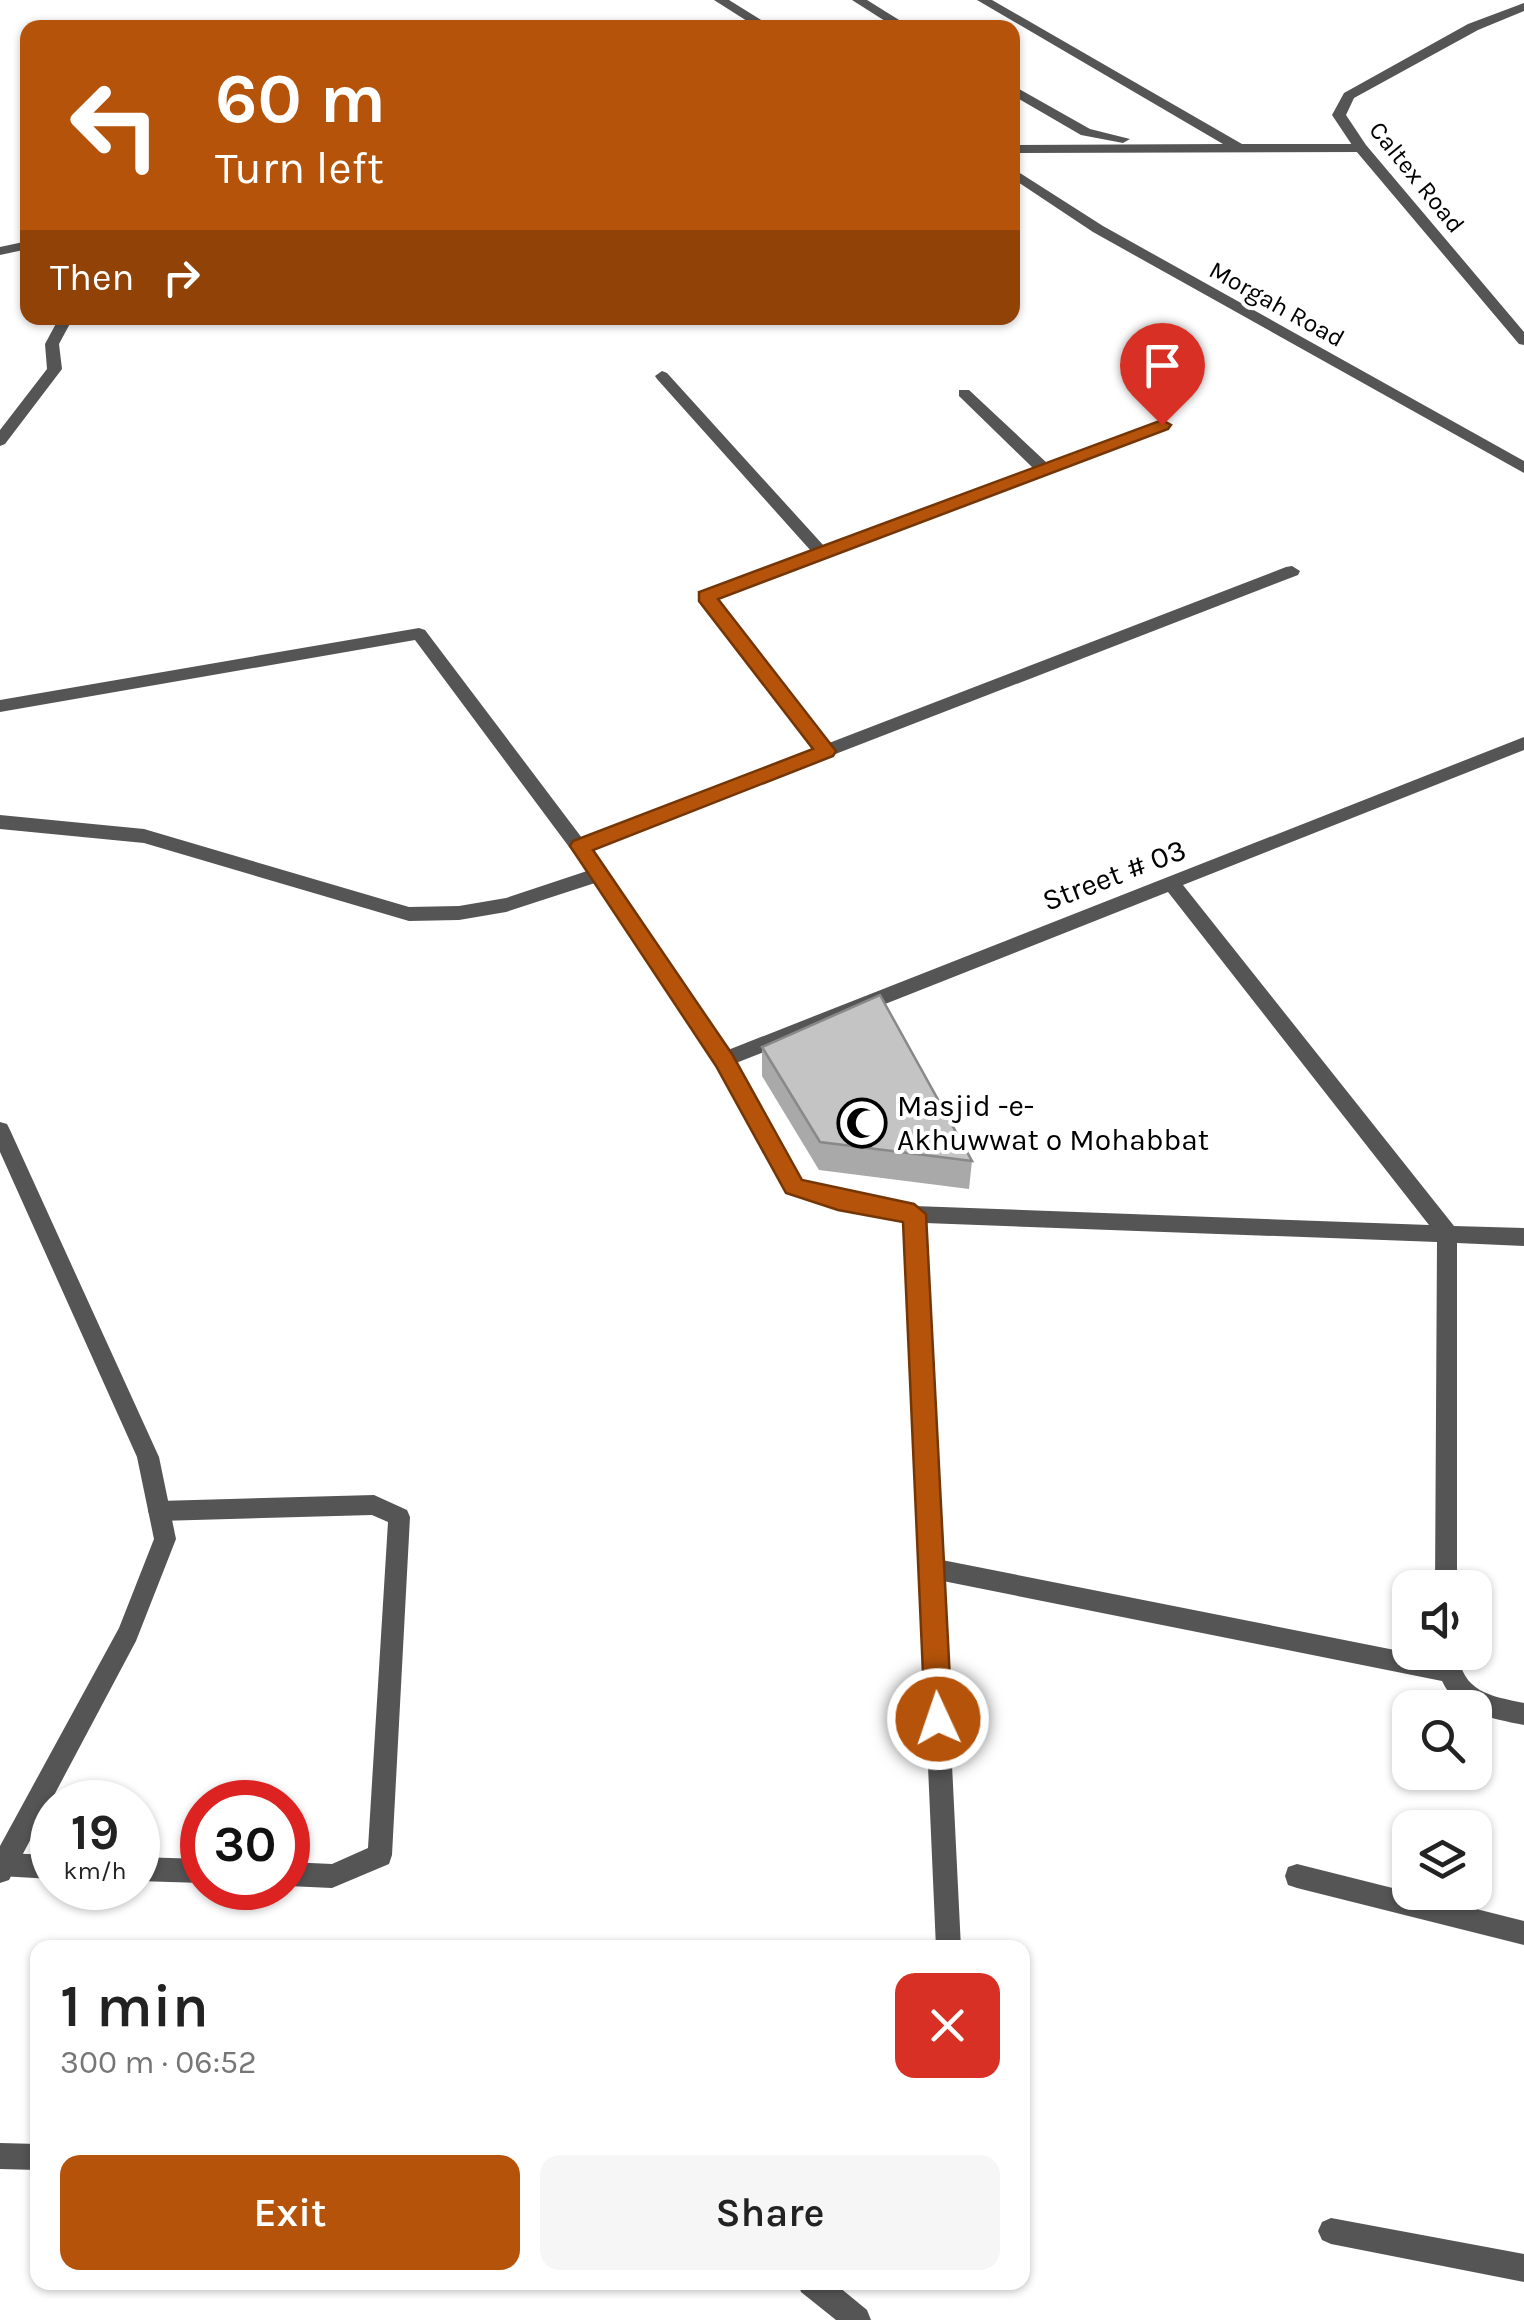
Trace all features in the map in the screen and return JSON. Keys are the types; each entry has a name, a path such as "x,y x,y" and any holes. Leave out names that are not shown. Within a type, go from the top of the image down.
{"street":[{"path":"720,0 754,20"},
{"path":"858,0 892,20"},
{"path":"983,0 1018,20"},
{"name":"Caltex Road","path":"1524,7 1473,27 1349,96 1339,115 1361,148 1524,341"},
{"path":"1020,21 1239,148"},
{"path":"1020,95 1086,132 1174,148"},
{"path":"1020,149 1361,148"},
{"name":"Morgah Road","path":"1020,177 1098,229 1524,468"},
{"path":"0,442 55,368 52,344 62,325"},
{"path":"662,376 822,553"},
{"path":"964,393 1044,470"},
{"path":"826,751 706,596 1162,425"},
{"path":"580,846 1292,571"},
{"path":"0,706 419,634 580,846 724,1060 794,1186 838,1200 914,1214 1524,1236"},
{"name":"Street # 03","path":"724,1060 1524,743"},
{"path":"0,822 144,836 409,914 452,916 530,903 599,874"},
{"path":"1172,884 1448,1232 1446,1570"},
{"path":"0,1130 148,1457 165,1539 128,1632 2,1868 30,1867"},
{"path":"914,1214 949,1940"},
{"path":"159,1511 374,1506 399,1518 380,1856 332,1876 310,1875"},
{"path":"932,1568 1392,1652"},
{"path":"1449,1670 1457,1691 1487,1706 1524,1714"},
{"path":"1296,1876 1524,1933"},
{"path":"0,2156 30,2157"},
{"path":"1331,2232 1524,2268"},
{"path":"821,2290 857,2320"}],"building":[{"name":"Masjid -e- Akhuwwat o Mohabbat","path":"880,995 972,1161 820,1142 762,1047"}],"place":[{"name":"Masjid -e- Akhuwwat o Mohabbat","path":"862,1123"}],"route":[{"path":"938,1719 914,1214 838,1200 794,1186 724,1060 580,846 826,751 706,596 1162,425"}]}
